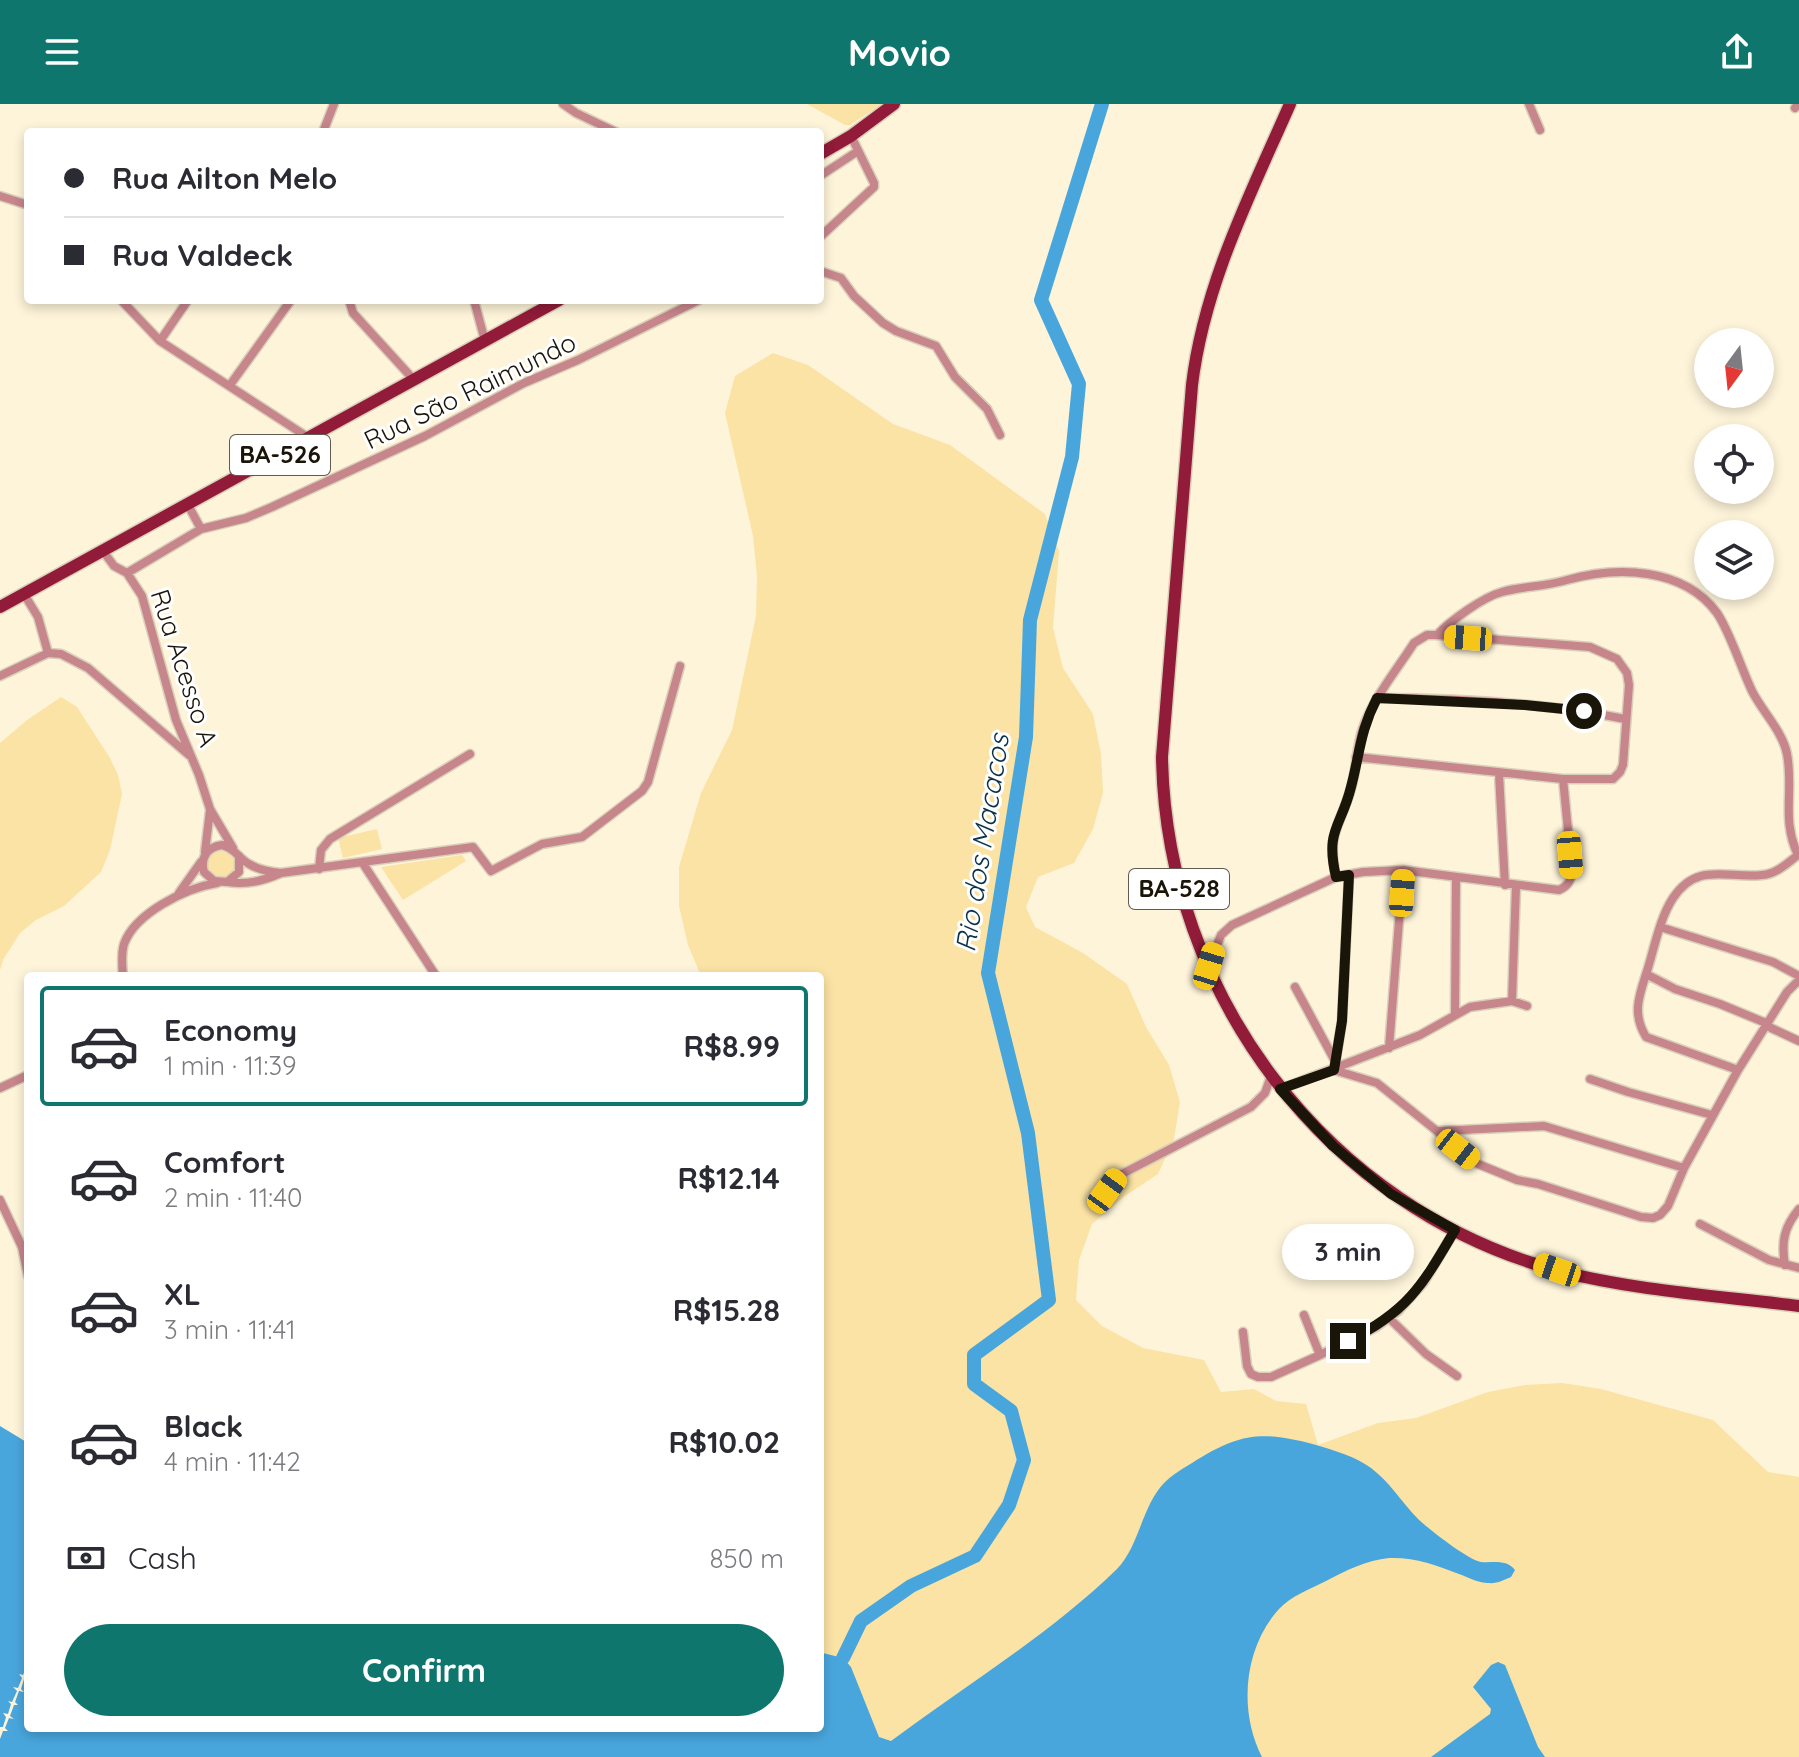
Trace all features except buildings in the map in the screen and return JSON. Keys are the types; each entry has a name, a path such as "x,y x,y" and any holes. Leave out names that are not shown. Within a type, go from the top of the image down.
{"main road":[{"path":"824,152 894,104"},
{"name":"BA-528","path":"1290,104 1226,252 1207,305 1195,360 1164,706 1162,777 1171,855 1183,904 1225,1005 1280,1089 1333,1146 1391,1194 1455,1230 1557,1270 1593,1278 1799,1306"},
{"name":"BA-526","path":"0,607 552,304"}],"street":[{"path":"325,128 334,104"},
{"path":"563,104 608,128"},
{"path":"1529,104 1540,130"},
{"path":"824,233 874,187 851,136"},
{"path":"824,173 858,151"},
{"path":"0,196 24,204"},
{"path":"824,272 841,278 854,296 883,323 936,346 955,377 987,409 1000,435"},
{"path":"125,304 160,341 310,438"},
{"path":"160,341 185,304"},
{"path":"230,385 288,304"},
{"path":"350,304 353,313 414,380"},
{"path":"475,304 485,341"},
{"name":"Rua São Raimundo","path":"127,573 201,529 246,518 315,488 691,304"},
{"path":"188,505 201,529"},
{"name":"Rua Acesso A","path":"103,551 114,566 127,573 142,596 171,708 210,809 237,853"},
{"path":"1437,635 1488,596 1505,591 1541,588 1591,573 1650,573 1670,579 1708,602 1719,615 1760,706 1786,750 1787,823 1798,855 1765,875 1713,873 1691,881 1674,896 1660,927 1636,1010 1646,1037 1738,1070"},
{"path":"24,594 38,617 48,653"},
{"path":"1336,877 1332,856 1334,829 1351,788 1356,757 1363,728 1377,698 1414,643 1427,635 1437,635 1590,647 1617,659 1627,673 1620,772 1607,780 1499,774 1356,757"},
{"path":"0,676 48,653 61,654 88,668 192,758"},
{"path":"204,857 204,872 209,878 241,884 261,881 281,873 473,847 491,871 542,844 582,837 642,791 648,782 680,666"},
{"path":"1377,698 1525,705 1625,719"},
{"path":"319,869 321,850 330,839 470,754"},
{"path":"1499,774 1505,885"},
{"path":"1209,966 1221,935 1232,925 1336,877 1403,870 1559,890 1568,884 1572,871 1563,779"},
{"name":"Rua Acesso A","path":"204,857 210,809"},
{"path":"123,972 122,951 127,937 140,922 179,894 215,846 228,846 259,869 281,873"},
{"path":"179,894 224,882 239,872 237,853"},
{"path":"362,862 433,972"},
{"path":"1389,1048 1403,870"},
{"path":"1335,1066 1342,1021 1349,875"},
{"path":"1455,1013 1456,878"},
{"path":"1512,1001 1516,886"},
{"path":"1295,987 1335,1066 1377,1083 1478,1164 1496,1173 1653,1218 1668,1206 1712,1115 1766,1023 1799,978 1773,962 1660,927"},
{"path":"1646,974 1675,989 1766,1023 1799,1041"},
{"path":"1280,1089 1420,1035 1470,1007 1512,1001 1527,1006"},
{"path":"1097,1205 1118,1176 1251,1107 1265,1093 1271,1076"},
{"path":"0,1088 24,1077"},
{"path":"1590,1079 1712,1115"},
{"path":"1439,1131 1544,1126 1684,1168"},
{"path":"0,1200 24,1257"},
{"path":"1785,1265 1784,1235 1799,1209"},
{"path":"1700,1224 1769,1260 1799,1268"},
{"path":"1243,1332 1247,1366 1251,1374 1258,1377 1271,1377 1320,1355 1389,1318 1419,1289 1455,1230"},
{"path":"1304,1315 1320,1355"},
{"path":"1389,1318 1426,1354 1457,1376"}],"shaded area":[{"path":"807,104 882,104 850,125 845,125"},
{"path":"773,353 808,365 893,424 950,445 1045,514 1059,551 1053,628 1063,668 1093,714 1101,754 1103,793 1093,829 1074,863 1038,877 1026,907 1035,927 1083,953 1127,984 1146,1027 1169,1065 1180,1102 1174,1139 1158,1174 1092,1224 1079,1260 1076,1300 1102,1326 1143,1348 1204,1360 1221,1392 1254,1389 1276,1401 1306,1404 1318,1445 1378,1423 1416,1418 1488,1392 1525,1385 1562,1383 1601,1389 1713,1420 1768,1472 1799,1477 1799,1757 763,1757 812,1732 824,1732 824,972 699,972 688,945 679,906 679,867 701,793 732,730 756,616 757,576 753,536 725,413 735,376"},
{"path":"61,697 77,707 118,775 122,794 110,850 101,872 64,906 36,920 20,933 0,970 0,743"},
{"path":"377,829 382,849 343,858 338,838"},
{"path":"220,848 235,854 237,870 229,878 219,880 207,871 207,856"},
{"path":"462,855 466,861 403,900 381,867"}],"water":[{"path":"0,1426 24,1441 24,1732 824,1732 824,1653 843,1658 851,1667 879,1737 891,1741 1064,1616 1117,1569 1130,1551 1153,1498 1170,1478 1226,1444 1255,1437 1286,1438 1358,1460 1383,1479 1419,1520 1453,1547 1481,1562 1504,1563 1515,1570 1511,1577 1484,1583 1425,1562 1389,1558 1356,1566 1289,1600 1267,1624 1258,1642 1248,1680 1250,1720 1262,1757 0,1757"},
{"path":"1498,1662 1505,1665 1538,1747 1545,1757 1431,1757 1490,1714 1491,1709 1473,1687 1491,1665"}],"pier":[{"path":"24,1673 21,1689 24,1692 19,1691 15,1702 18,1705 14,1705 10,1716 14,1719 9,1718 5,1728 8,1731 3,1731 0,1739 0,1727 3,1727 6,1717 3,1713 8,1714 11,1704 8,1701 12,1702 17,1691 13,1687 18,1688 22,1678 19,1674"}],"waterway":[{"name":"Rio dos Macacos","path":"843,1658 861,1621 911,1586 975,1556 1009,1505 1024,1460 1011,1411 974,1384 974,1355 1049,1300 1028,1133 988,973 1026,737 1030,620 1072,457 1079,384 1041,300 1102,104"}],"route":[{"path":"1348,1341 1376,1327 1413,1296 1455,1230 1391,1194 1333,1146 1280,1089 1334,1070 1342,1021 1349,875 1336,877 1332,841 1351,788 1363,728 1377,698 1584,711"}]}
